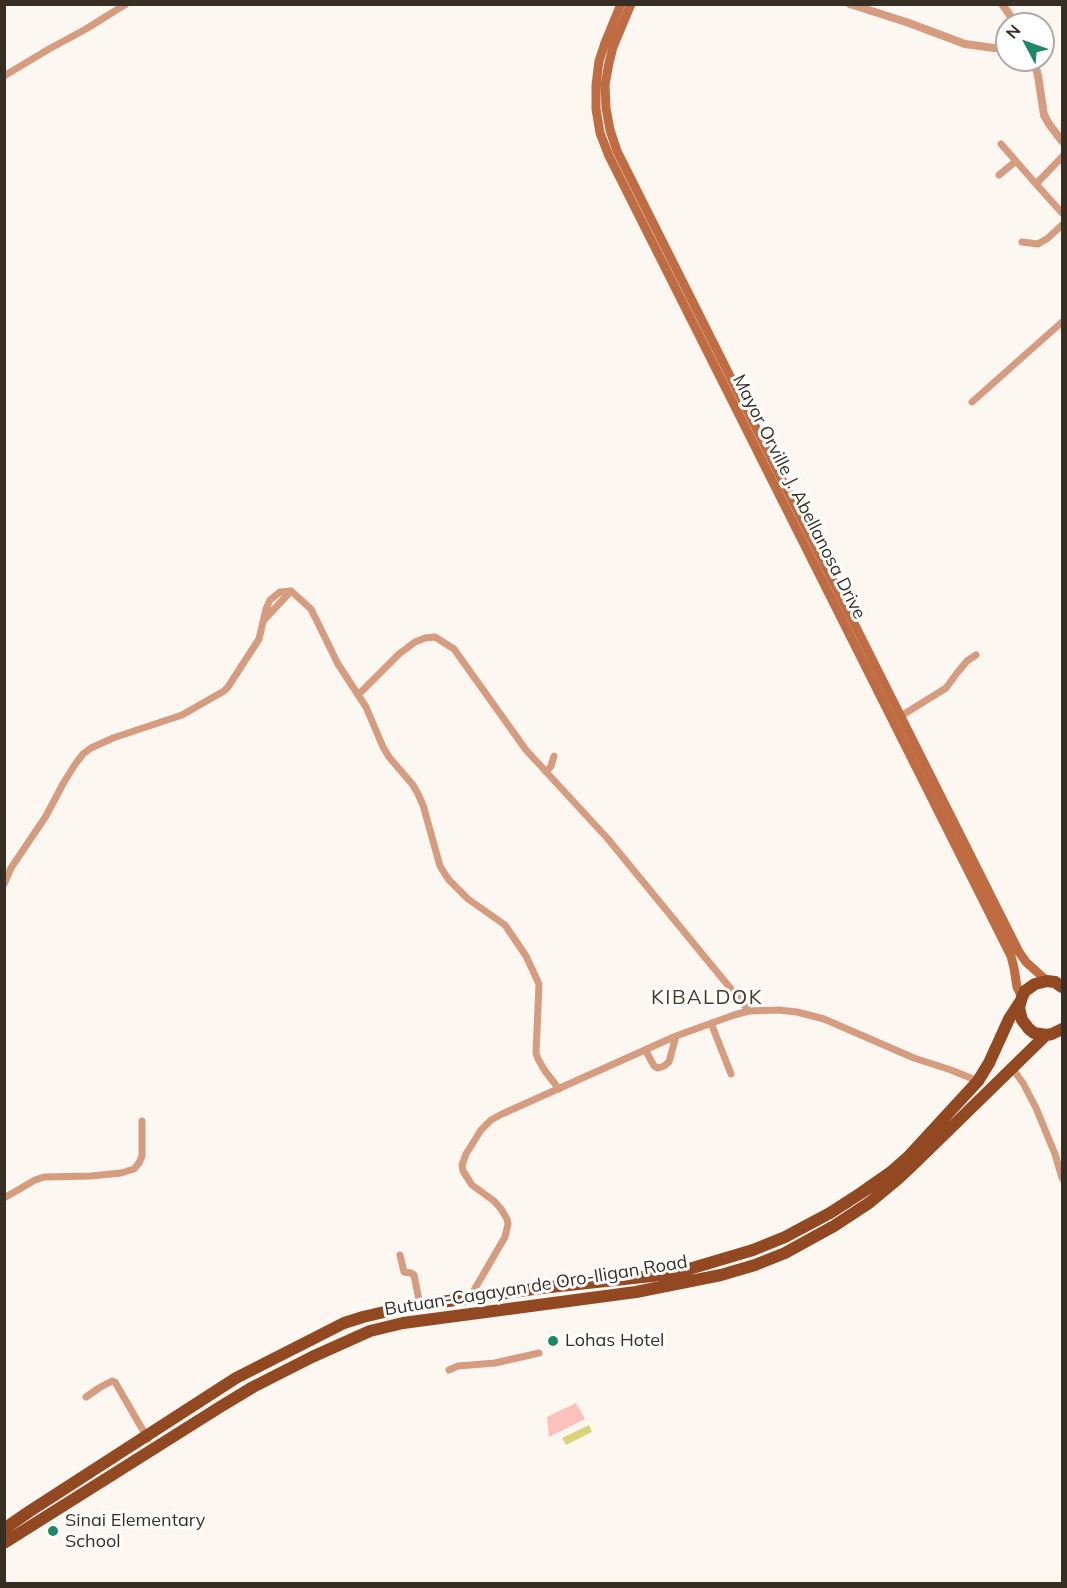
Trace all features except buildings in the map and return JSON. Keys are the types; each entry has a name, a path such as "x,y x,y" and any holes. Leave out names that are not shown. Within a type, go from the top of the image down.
{"highway":[{"path":"1057,982 1041,981 1029,987 1021,1000 1020,1014 1025,1025 1034,1033 1046,1035 1062,1029"},
{"name":"Butuan-Cagayan de Oro-Iligan Road","path":"4,1529 246,1372 344,1323 420,1305 679,1272 753,1250 865,1198 908,1157 978,1081 1021,1000"},
{"name":"Butuan-Cagayan de Oro-Iligan Road","path":"5,1541 254,1387 312,1357 370,1331 404,1323 636,1292 721,1275 785,1253 819,1235 865,1198 916,1162 1046,1035"},
{"path":"951,1110 961,1119"},
{"path":"363,1317 370,1331"}],"main road":[{"name":"Mayor Orville J. Abellanosa Drive","path":"621,4 605,43 604,62 606,108 617,151 1019,952 1026,962 1057,982"},
{"name":"Mayor Orville J. Abellanosa Drive","path":"631,4 596,85 596,110 600,133 609,156 1011,956 1021,1000"}],"street":[{"path":"4,76 126,4"},
{"path":"850,4 965,44 995,48"},
{"path":"1037,72 1044,115 1062,141"},
{"path":"1001,144 1062,213"},
{"path":"1036,184 1062,157"},
{"path":"999,175 1016,161"},
{"path":"1022,242 1038,244 1062,225"},
{"path":"972,402 1062,321"},
{"path":"4,885 11,867 46,816 64,782 83,754 112,738 182,715 224,691 259,639 268,605 274,595 291,591 311,609 341,669 366,707 386,753 418,794 423,804 440,866 445,874 468,900 505,925 526,956 539,984 536,1053 544,1071 559,1089"},
{"path":"358,695 399,654 415,642 435,637 448,645 459,655 515,736 608,839 749,1011"},
{"path":"901,716 946,688 967,661 976,655"},
{"path":"546,772 554,756"},
{"path":"469,1299 505,1237 508,1224 501,1209 466,1178 463,1171 463,1160 482,1130 491,1120 676,1036 749,1011 778,1010 815,1016 914,1058 978,1081"},
{"path":"711,1023 731,1074"},
{"path":"645,1051 654,1066 658,1068 664,1066 669,1062 676,1036"},
{"path":"1012,1068 1036,1108 1062,1178"},
{"path":"4,1198 44,1177 85,1176 130,1171 142,1156 142,1121"},
{"path":"400,1255 404,1272 414,1275 420,1305"},
{"path":"448,1370 458,1366 495,1363 538,1353"},
{"path":"86,1397 112,1381 115,1382 154,1449"}],"shaded area":[{"path":"576,1403 585,1419 549,1437 547,1417"},
{"path":"589,1425 592,1432 566,1445 562,1438"}],"place":[{"name":"Lohas Hotel","path":"553,1341"},
{"name":"Sinai Elementary School","path":"53,1531"}],"district":[{"name":"KIBALDOK","path":"707,998"}]}
